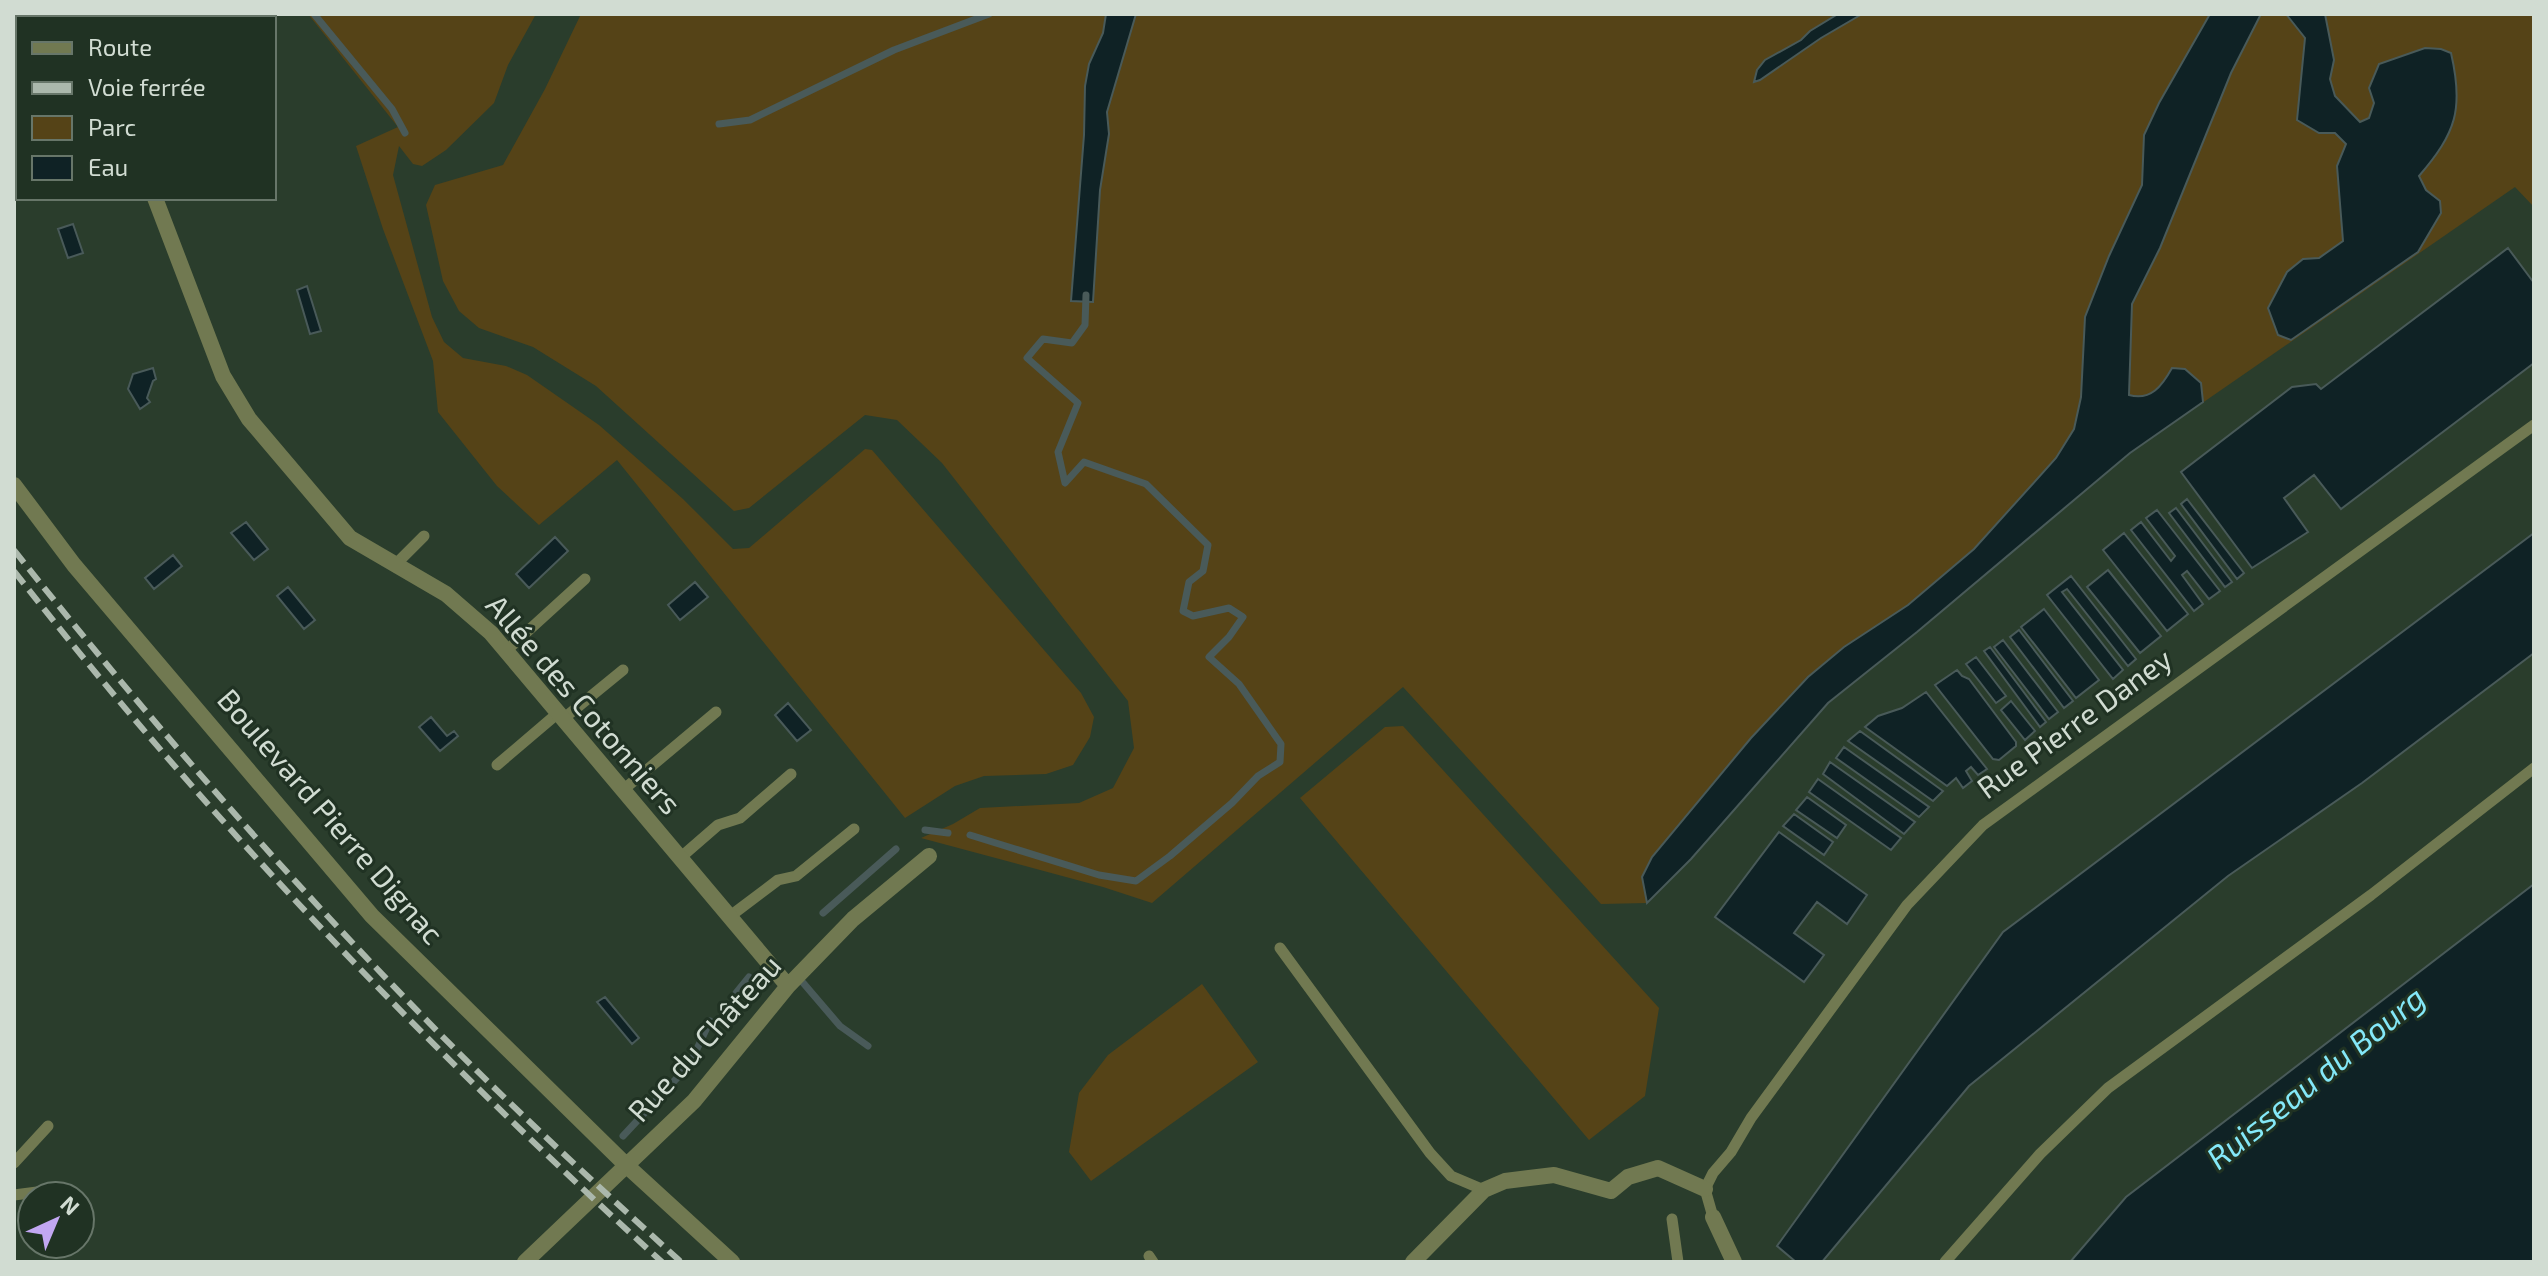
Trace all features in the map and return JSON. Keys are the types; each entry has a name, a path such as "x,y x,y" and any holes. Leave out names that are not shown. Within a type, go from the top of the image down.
{"street":[{"name":"Allée des Cotonniers","path":"156,200 223,376 249,419 350,538 446,594 491,633 788,986"},
{"name":"Boulevard Pierre Dignac","path":"14,485 74,565 372,916 626,1165 732,1262"},
{"name":"Rue du Château","path":"525,1262 694,1101 788,986 853,919 929,856"},
{"path":"1413,1262 1484,1190 1505,1181 1554,1175 1611,1191 1628,1177 1658,1168 1705,1189"},
{"path":"1713,1217 1734,1262"}],"lane":[{"name":"Rue Pierre Daney","path":"1705,1189 1751,1118 1907,905 1983,825 2534,425"},
{"path":"396,564 424,536"},
{"path":"506,651 585,579"},
{"path":"497,765 623,670"},
{"path":"623,790 716,712"},
{"path":"1945,1262 2040,1154 2108,1088 2371,895 2534,768"},
{"path":"680,858 718,825 740,818 791,774"},
{"path":"729,917 778,880 796,876 854,829"},
{"path":"1280,948 1430,1153 1451,1176 1484,1190"},
{"path":"14,1163 48,1126"},
{"path":"1705,1189 1713,1217"},
{"path":"1672,1219 1678,1262"}],"green space":[{"path":"308,14 536,14 508,65 494,103 446,150 422,166 413,164 399,146 393,175 432,317 444,342 463,358 506,366 527,375 599,425 683,499 733,549 749,548 865,449 872,450 1081,693 1094,717 1090,737 1073,765 1046,774 984,776 955,786 905,818 617,460 539,525 497,486 438,412 433,361 383,229 356,146 398,127"},
{"path":"581,14 2534,14 2534,207 2515,187 2130,453 1828,703 1691,859 1647,903 1601,904 1403,687 1152,903 921,838 980,808 1079,803 1113,788 1134,748 1128,701 942,463 897,420 865,415 749,508 734,511 596,386 533,347 479,328 459,311 443,281 426,205 435,185 503,165 545,89"},
{"path":"1403,726 1659,1008 1645,1096 1589,1140 1300,798 1385,727"},
{"path":"1202,984 1258,1062 1091,1181 1069,1152 1079,1093 1108,1055"}],"water":[{"path":"1106,14 1136,14 1107,112 1109,134 1100,190 1093,302 1071,301 1085,86 1089,64 1103,33"},
{"path":"1838,14 1862,14 1754,82 1757,70 1765,60"},
{"path":"2210,14 2261,14 2231,73 2160,248 2132,304 2129,395 2150,394 2160,386 2172,368 2185,369 2201,383 2203,402 2130,453 1828,703 1691,859 1647,903 1642,877 1652,857 1751,738 1808,677 1844,647 1908,605 1974,549 2056,458 2074,429 2081,397 2085,317 2142,185 2144,135"},
{"path":"2286,14 2325,14 2334,60 2330,79 2335,96 2360,122 2369,118 2374,103 2369,88 2379,64 2425,48 2451,53 2457,90 2449,133 2419,176 2426,190 2440,201 2441,213 2418,252 2291,340 2278,335 2268,308 2287,272 2303,259 2319,258 2343,241 2337,166 2346,144 2335,133 2319,133 2297,120 2305,38"},
{"path":"73,224 83,253 68,258 58,229"},
{"path":"2508,248 2534,283 2534,363 2341,509 2314,475 2284,498 2308,532 2252,568 2181,472 2292,387 2316,384 2321,389"},
{"path":"307,286 321,331 310,334 297,290"},
{"path":"153,368 156,379 147,398 150,402 140,409 128,389 133,374"},
{"path":"2187,499 2244,573 2237,579 2181,504"},
{"path":"2176,508 2232,582 2225,587 2169,513"},
{"path":"2157,510 2220,591 2209,599 2187,571 2182,575 2203,604 2194,611 2131,530 2141,522 2171,561 2175,556 2146,518"},
{"path":"246,522 268,549 254,560 231,533"},
{"path":"2124,533 2188,614 2167,631 2103,550"},
{"path":"2534,533 2534,653 2362,783 2228,876 1969,1086 1822,1262 1796,1262 1777,1246 2003,932"},
{"path":"555,537 568,551 529,588 516,574"},
{"path":"173,555 182,566 154,589 145,578"},
{"path":"2108,570 2161,636 2140,653 2087,587"},
{"path":"2071,576 2136,659 2128,666 2067,589 2062,592 2123,670 2113,679 2047,595"},
{"path":"695,582 708,597 680,620 668,605"},
{"path":"288,587 315,620 304,629 277,596"},
{"path":"2044,609 2099,680 2076,698 2021,627"},
{"path":"2019,630 2073,701 2064,708 2010,637"},
{"path":"2003,640 2058,712 2049,719 1994,647"},
{"path":"1990,647 2046,722 2040,727 1984,651"},
{"path":"1976,657 2006,696 1996,703 1966,664"},
{"path":"1957,670 1969,679 2016,742 2016,746 1999,760 1993,759 1935,685"},
{"path":"1926,692 1987,769 1978,775 1971,767 1966,771 1972,781 1963,788 1956,778 1947,786 1865,727 1878,716 1902,708"},
{"path":"2011,701 2035,731 2025,740 2001,710"},
{"path":"788,703 811,730 797,741 775,715"},
{"path":"431,717 447,736 454,731 458,736 440,751 419,727"},
{"path":"1860,731 1943,791 1933,801 1848,741"},
{"path":"1844,747 1929,807 1919,817 1836,758"},
{"path":"1830,762 1915,822 1904,834 1823,774"},
{"path":"1818,779 1901,838 1891,850 1809,792"},
{"path":"1807,797 1846,825 1837,838 1796,810"},
{"path":"1794,814 1833,842 1824,855 1783,826"},
{"path":"1779,832 1867,895 1847,924 1817,902 1794,933 1824,955 1804,982 1715,917"},
{"name":"Ruisseau du Bourg","path":"2534,884 2534,1262 2070,1262 2126,1197"},
{"path":"605,997 639,1038 632,1044 597,1002"}],"waterway":[{"path":"314,14 392,109 405,133"},
{"path":"719,124 750,120 894,50 989,14"},
{"path":"970,835 1099,875 1136,881 1232,803 1258,776 1280,762 1281,744 1239,684 1209,657 1243,617 1229,608 1193,616 1183,611 1189,582 1203,571 1208,545 1146,484 1084,462 1065,483 1058,452 1078,403 1027,358 1043,339 1072,343 1085,325 1086,295"},
{"path":"925,830 948,833"},
{"path":"823,913 896,849"},
{"path":"736,993 749,977"},
{"path":"799,978 840,1026 868,1046"},
{"path":"623,1136 690,1064 710,1021"}],"railway":[{"path":"14,550 167,736 273,857 383,975 558,1149 681,1262"},
{"path":"14,571 165,754 323,930 489,1099 662,1262"}]}
